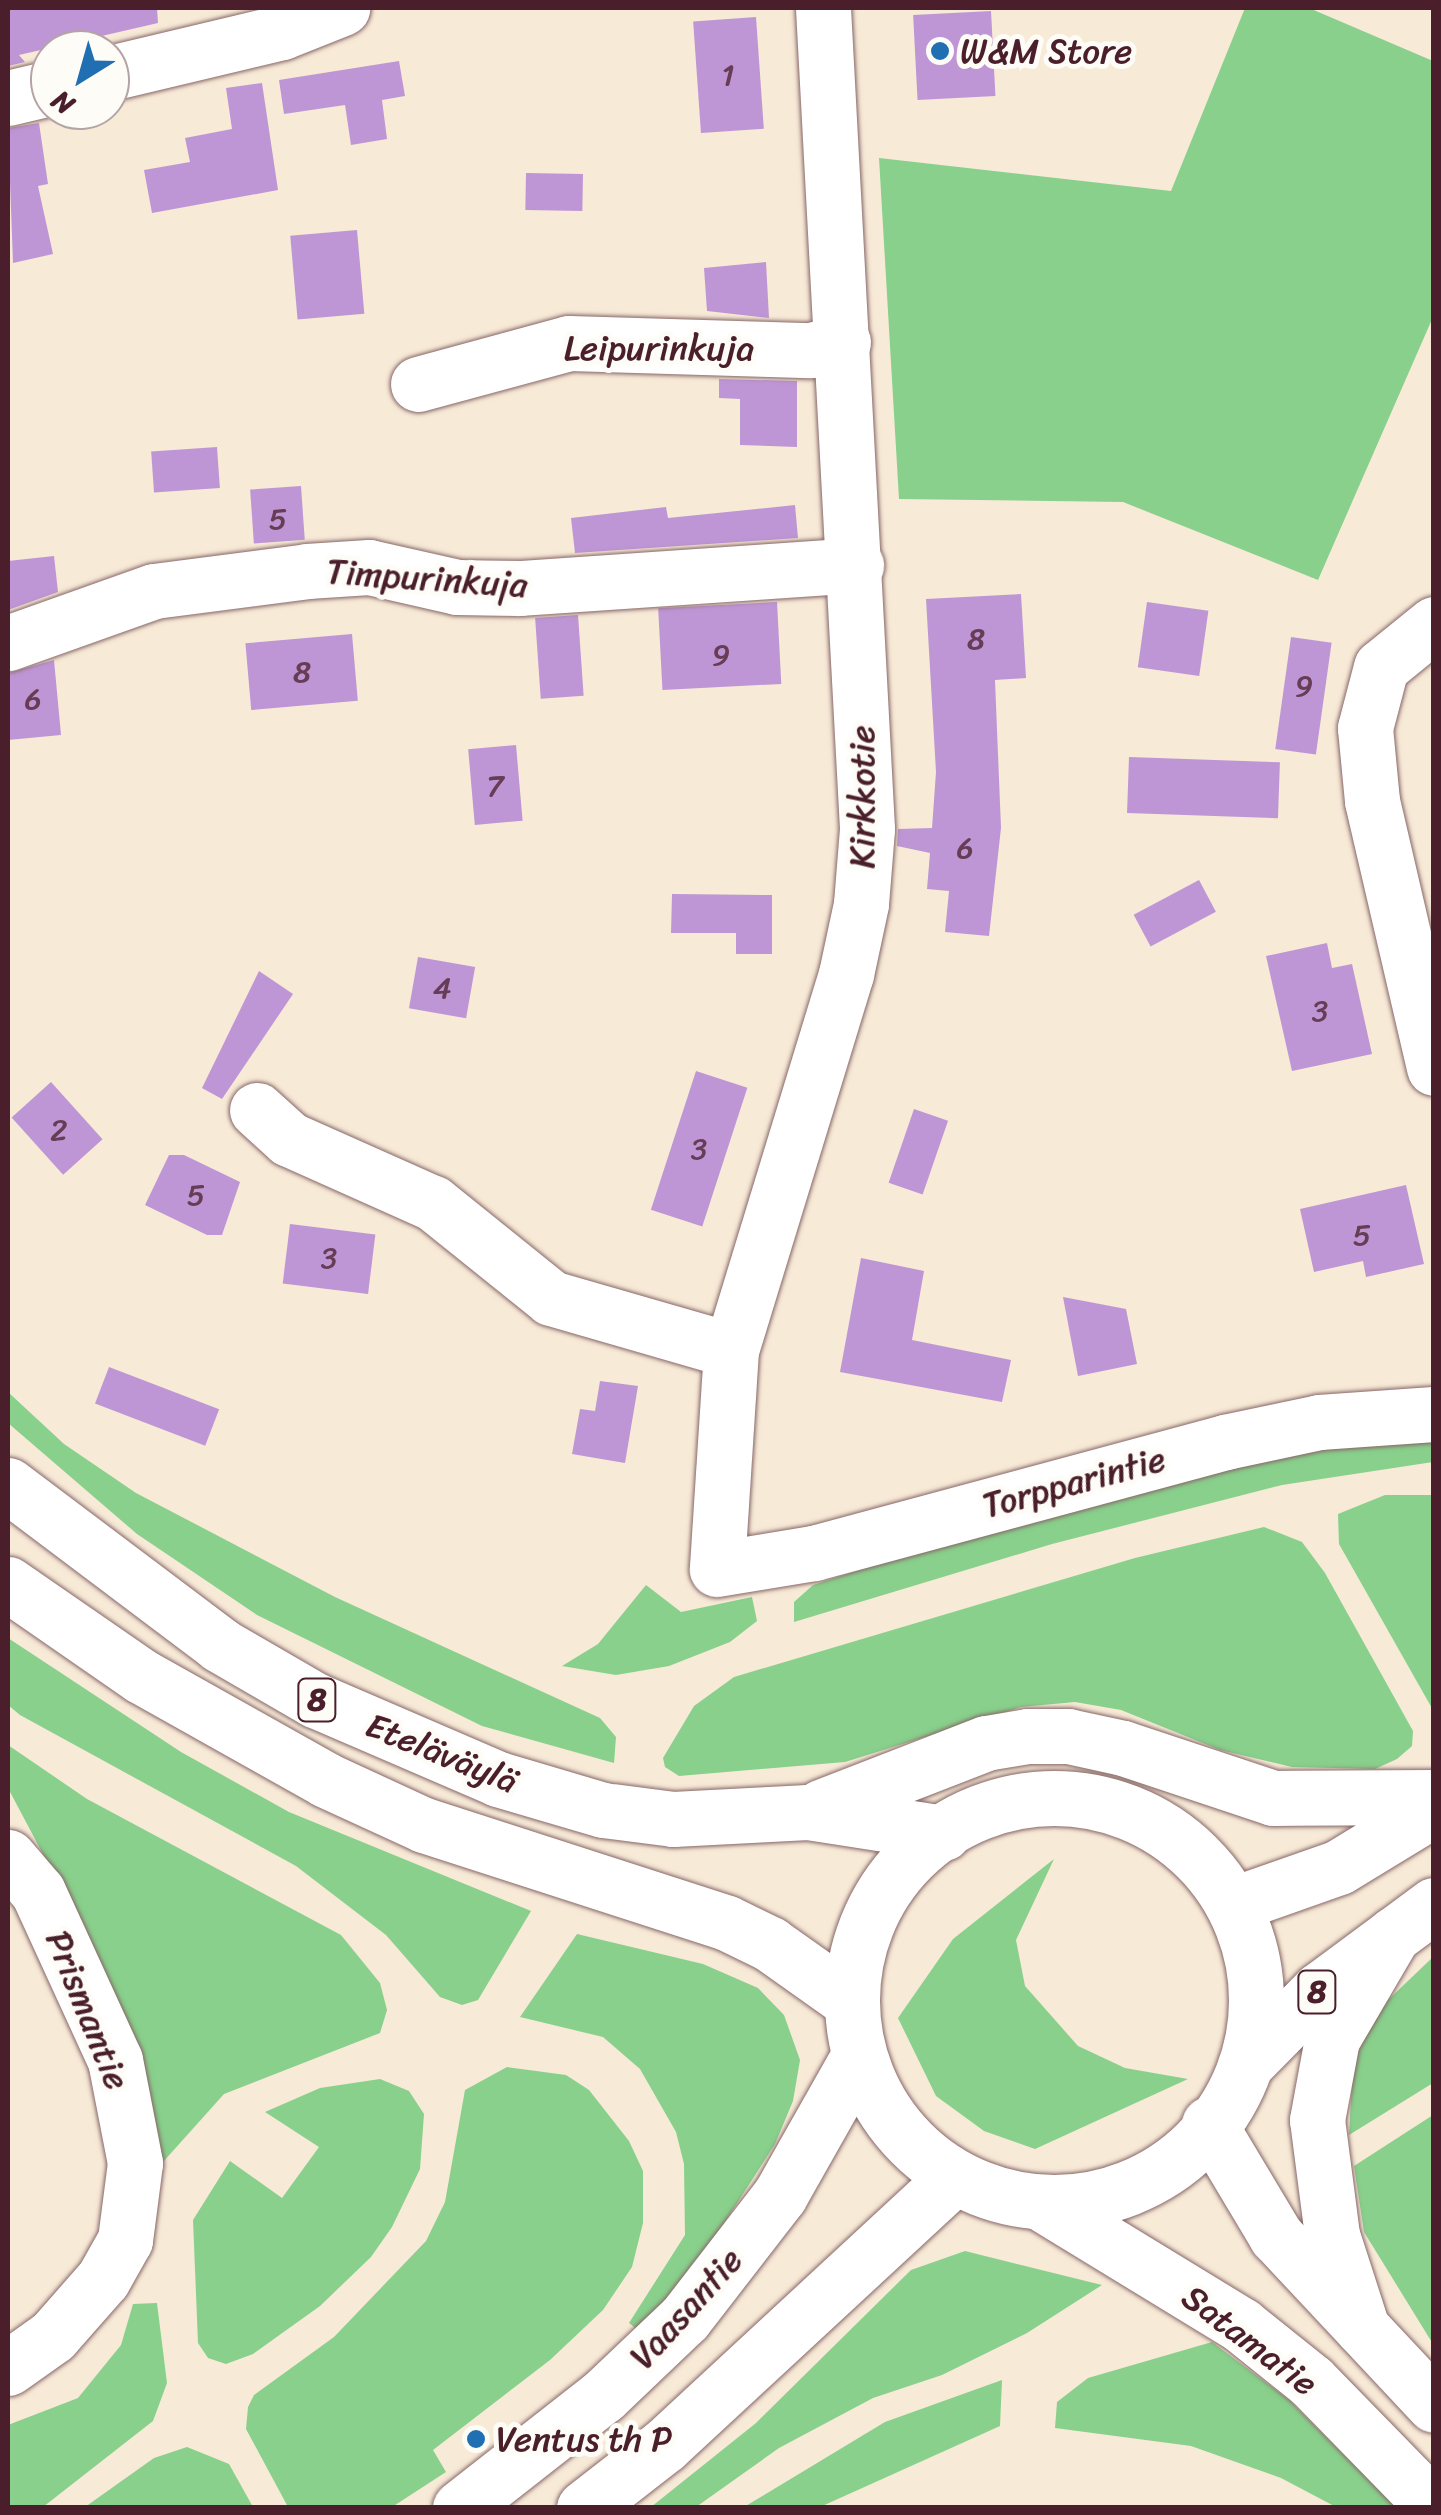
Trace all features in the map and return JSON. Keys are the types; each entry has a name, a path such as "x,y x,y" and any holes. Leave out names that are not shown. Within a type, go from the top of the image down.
{"main road":[{"path":"130,68 282,32 342,8"},
{"name":"Kirkkotie","path":"717,1569 731,1350 846,974 861,904 866,830 856,565 823,8"},
{"name":"Leipurinkuja","path":"418,384 570,343 811,350 843,342"},
{"name":"Timpurinkuja","path":"8,642 154,591 307,571 368,567 457,587 520,588 856,565"},
{"path":"1434,624 1381,666 1365,728 1370,790 1434,1068"},
{"path":"257,1110 290,1139 433,1202 551,1298 731,1350"},
{"name":"Torpparintie","path":"717,1569 814,1553 1225,1442 1319,1422 1434,1414"},
{"name":"Eteläväylä","path":"8,1485 220,1645 315,1700 482,1772 603,1810 672,1820 808,1812 942,1833"},
{"name":"Eteläväylä","path":"8,1584 141,1676 326,1780 489,1848 726,1924 770,1944 849,2000"},
{"path":"808,1812 986,1742 1028,1736 1068,1736 1124,1748 1274,1798 1434,1796"},
{"path":"1045,1800 1112,1802 1200,1856 1237,1903 1255,1968 1249,2061 1208,2124 1140,2180 1112,2192 1042,2204 978,2193 952,2178 900,2131 857,2059 849,2000 852,1966 870,1917 913,1858 942,1833 991,1810 1045,1800"},
{"path":"1237,1903 1339,1866 1434,1808"},
{"name":"Prismantie","path":"8,1857 38,1892 114,2060 135,2163 125,2240 103,2279 53,2336 8,2368"},
{"path":"1362,2328 1332,2235 1318,2120 1332,2039 1414,1920"},
{"name":"8","path":"1249,2061 1319,1990 1414,1920"},
{"name":"Vaasantie","path":"460,2508 603,2396 685,2318 780,2195 857,2059"},
{"path":"1208,2124 1276,2236 1434,2406"},
{"path":"584,2508 666,2446 952,2178"},
{"name":"Satamatie","path":"1042,2204 1241,2325 1311,2381 1434,2506"}],"green space":[{"path":"1245,8 1309,8 1433,61 1433,317 1318,580 1123,502 899,499 879,158 1171,191"},
{"path":"8,1392 64,1444 136,1493 335,1597 600,1718 616,1737 614,1763 482,1726 257,1615 137,1534 8,1423"},
{"path":"1433,1442 1433,1462 1282,1485 1052,1544 794,1622 794,1602 813,1585 974,1533 1246,1462 1361,1443"},
{"path":"1385,1495 1433,1495 1433,1710 1339,1544 1338,1514"},
{"path":"1264,1527 1302,1542 1325,1573 1413,1731 1412,1746 1397,1759 1375,1769 1292,1767 1220,1750 1121,1710 1075,1702 1021,1707 845,1762 679,1776 665,1767 663,1758 694,1706 734,1677 1135,1558"},
{"path":"646,1585 681,1612 752,1597 757,1621 730,1642 669,1666 616,1675 562,1666 598,1644"},
{"path":"8,1638 181,1752 289,1812 531,1911 478,2000 462,2005 440,1997 386,1935 296,1866 20,1715 8,1705"},
{"path":"8,1745 87,1799 341,1935 380,1983 387,2010 380,2033 224,2094 163,2162 131,2043 82,1928 8,1788"},
{"path":"1054,1859 1016,1940 1025,1986 1078,2046 1125,2068 1188,2079 1035,2149 984,2131 936,2096 898,2018 953,1939"},
{"path":"577,1934 703,1964 758,1988 784,2015 800,2060 793,2101 775,2144 696,2267 638,2330 629,2323 685,2235 684,2164 676,2132 640,2069 603,2037 520,2017"},
{"path":"1433,1957 1433,2083 1349,2135 1353,2065 1367,2030 1388,2000"},
{"path":"507,2067 566,2075 589,2090 629,2141 643,2171 643,2223 632,2267 603,2310 550,2360 433,2450 446,2472 392,2507 288,2507 246,2429 248,2407 254,2395 334,2337 426,2241 445,2202 465,2090"},
{"path":"380,2079 409,2091 424,2114 420,2169 392,2227 371,2257 320,2306 253,2354 226,2364 208,2358 198,2343 193,2220 230,2161 282,2198 319,2147 265,2112 320,2088"},
{"path":"1433,2115 1433,2344 1364,2232 1354,2166"},
{"path":"965,2251 1102,2285 1027,2333 942,2375 873,2398 779,2448 696,2507 651,2507 756,2423 911,2270"},
{"path":"157,2303 167,2383 153,2421 43,2507 8,2507 8,2425 78,2398 121,2345 133,2304"},
{"path":"1212,2342 1288,2399 1396,2507 1336,2507 1281,2478 1191,2446 1055,2428 1057,2402 1088,2378"},
{"path":"1002,2380 1000,2426 820,2507 744,2507 885,2422"},
{"path":"187,2447 229,2464 253,2507 85,2507 154,2458"}],"building":[{"path":"8,8 157,8 158,23 128,30 30,30 30,52 19,55 25,62 8,66"},
{"path":"991,11 995,96 918,100 913,15"},
{"path":"756,17 764,129 701,133 693,21"},
{"path":"399,61 405,96 382,100 387,139 351,145 345,105 284,114 279,80"},
{"path":"262,83 278,190 152,213 144,170 190,162 185,138 232,129 226,88"},
{"path":"30,124 30,130 40,130 48,184 38,186 53,254 13,263 8,128"},
{"path":"526,173 583,174 582,211 525,210"},
{"path":"357,230 364,314 298,320 290,236"},
{"path":"766,262 769,318 707,311 704,268"},
{"path":"719,379 797,381 797,447 740,445 740,399 719,398"},
{"path":"217,447 220,488 154,493 151,452"},
{"path":"301,486 305,540 254,543 250,490"},
{"path":"795,505 798,538 575,553 571,518 666,507 668,518"},
{"path":"54,556 58,592 8,610 8,561"},
{"path":"1021,594 1026,678 995,680 1001,828 989,936 945,932 949,891 927,889 930,853 897,846 898,829 932,828 936,772 926,599"},
{"path":"777,602 781,684 662,690 658,608"},
{"path":"1147,602 1208,611 1199,676 1138,667"},
{"path":"578,615 584,696 541,699 535,618"},
{"path":"352,634 358,701 251,710 245,643"},
{"path":"1291,637 1332,643 1316,755 1275,749"},
{"path":"54,660 61,735 8,740 8,673"},
{"path":"516,745 523,821 475,825 468,749"},
{"path":"1129,757 1280,762 1278,818 1127,813"},
{"path":"1199,880 1216,912 1151,947 1134,915"},
{"path":"672,894 772,895 772,954 736,954 736,933 671,933"},
{"path":"1327,943 1332,968 1352,964 1372,1054 1292,1071 1266,956"},
{"path":"418,957 475,967 466,1018 409,1008"},
{"path":"259,971 293,994 222,1099 202,1088"},
{"path":"696,1071 747,1088 702,1227 651,1210"},
{"path":"51,1082 103,1139 63,1175 12,1117"},
{"path":"914,1109 948,1121 923,1194 889,1183"},
{"path":"169,1155 184,1155 240,1182 222,1235 207,1235 145,1205"},
{"path":"1406,1185 1424,1264 1366,1277 1363,1261 1314,1272 1300,1209"},
{"path":"290,1224 375,1234 368,1294 283,1284"},
{"path":"861,1258 924,1271 912,1340 1011,1360 1002,1402 840,1372"},
{"path":"1063,1297 1126,1309 1137,1364 1078,1376"},
{"path":"109,1367 219,1409 205,1446 95,1403"},
{"path":"600,1381 638,1386 625,1463 572,1454 580,1409 595,1411"}],"place":[{"name":"W&M Store","path":"940,51"},
{"name":"Ventus th P","path":"476,2439"}]}
